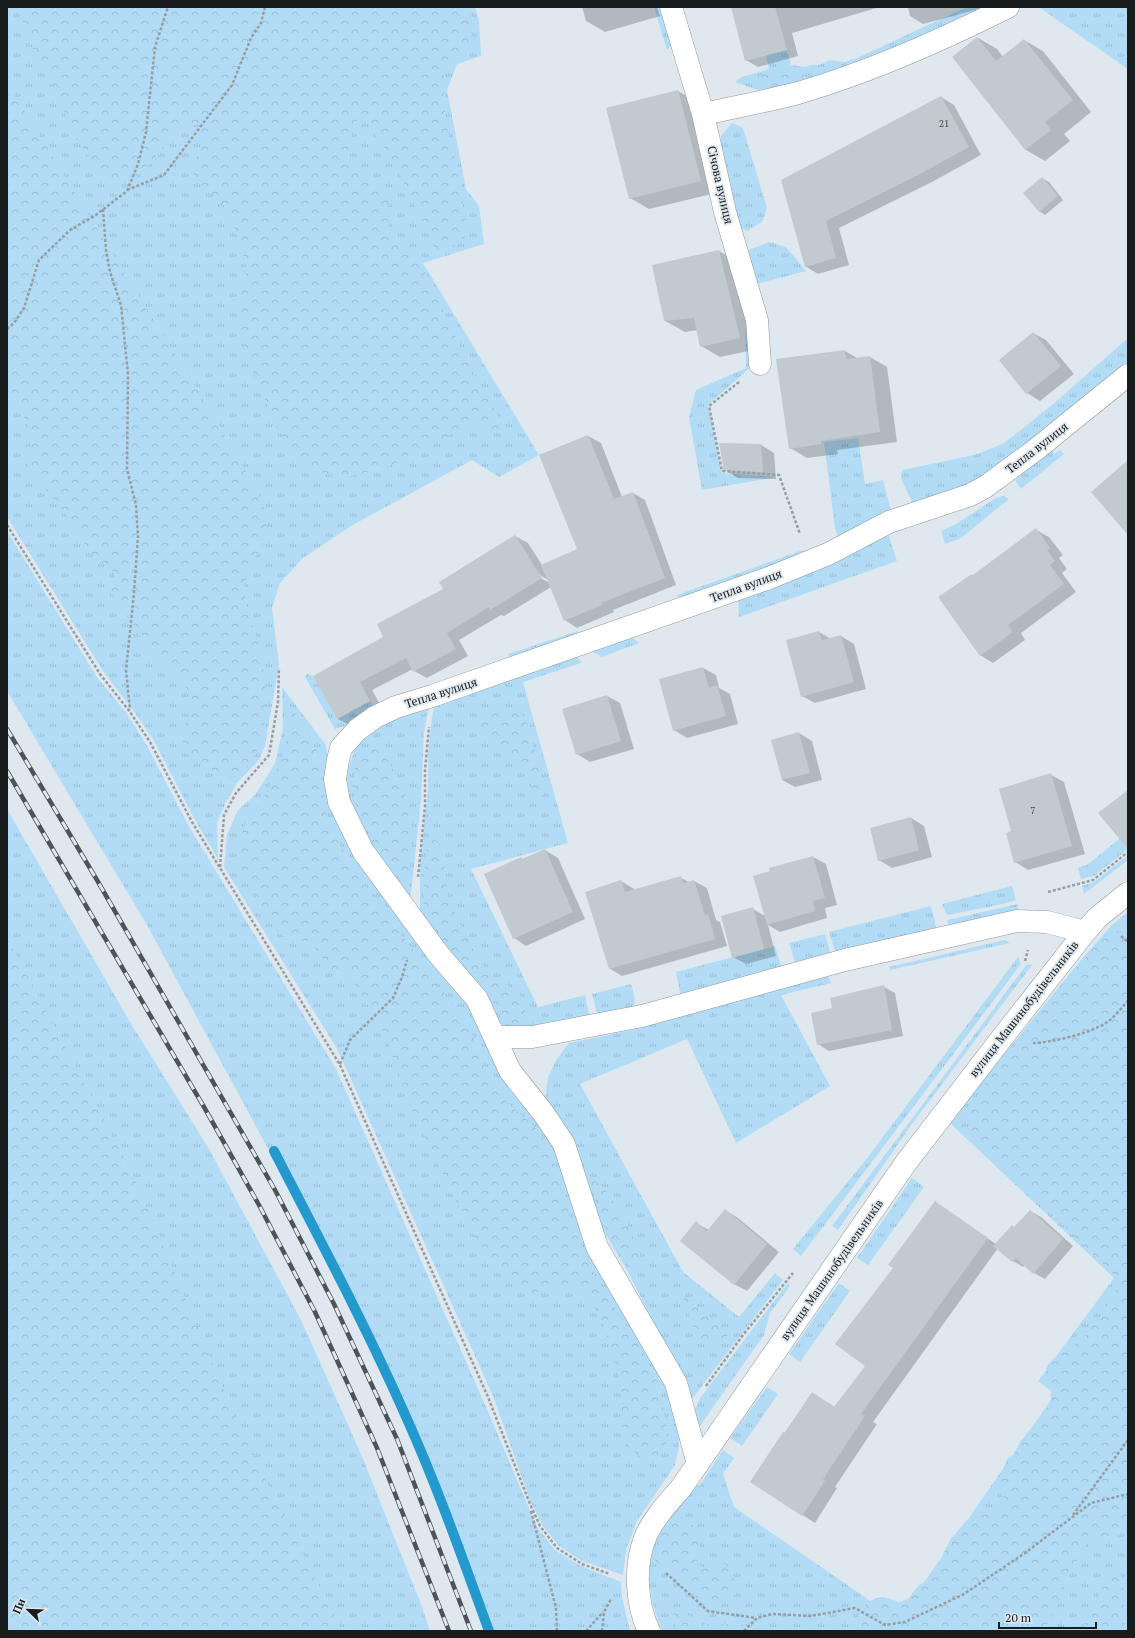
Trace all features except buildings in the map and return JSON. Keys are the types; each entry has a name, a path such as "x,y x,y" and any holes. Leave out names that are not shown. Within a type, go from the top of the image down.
{"street":[{"name":"Січова вулиця","path":"671,7 703,114 725,212 757,320 760,364"},
{"path":"703,114 798,93 884,64 960,31 1008,7"},
{"name":"Тепла вулиця","path":"494,1037 477,999 439,955 363,851 339,802 335,779 342,748 357,730 374,717 396,707 432,696 720,596 828,554 889,522 970,495 986,487 1034,451 1128,375"},
{"name":"вулиця Машинобудівельників","path":"649,1631 641,1606 639,1571 645,1538 654,1522 698,1464 905,1164 1084,932 1097,918 1128,893"},
{"name":"вулиця Машинобудівельників","path":"494,1037 532,1037 635,1018 845,960 1017,921 1047,922 1084,932"},
{"path":"494,1037 510,1071 544,1114 564,1144 597,1247 676,1383 698,1464"}],"path":[{"path":"127,191 138,164 146,132 155,47 168,7"},
{"path":"7,329 14,323 24,308 38,260 70,230 96,216 127,191 164,175 232,85 252,38 261,23 265,7"},
{"path":"103,210 106,250 110,272 121,305 128,374 127,469 136,505 138,537 126,670 130,712"},
{"path":"760,364 710,406 722,471 779,475 810,561"},
{"path":"7,524 100,674 130,712 150,742 192,822 340,1065 488,1397 530,1504 540,1526 557,1548 582,1564 623,1578 639,1571 669,1574 708,1611 756,1618 772,1614 811,1616 855,1608 885,1625 905,1622 964,1594 1025,1554 1091,1503 1128,1494"},
{"path":"220,868 224,815 236,793 269,755 278,702 279,668"},
{"path":"1005,1034 1015,1042 1023,1044 1042,1043 1076,1035 1106,1023 1128,1001"},
{"path":"1072,1517 1128,1440"},
{"path":"530,1504 556,1608 557,1631"},
{"path":"586,1631 604,1612"},
{"path":"744,1631 756,1618"}],"green space":[{"path":"7,7 475,7 479,21 481,56 457,64 447,90 466,189 479,206 484,244 423,263 539,455 499,477 472,460 351,526 303,558 280,583 272,608 279,664 265,746 259,760 237,783 225,804 217,823 218,859 195,820 153,739 103,671 7,517"},
{"path":"14,7 469,7 472,27 470,43 466,50 444,68 443,80 446,126 463,186 463,205 469,233 455,246 438,253 393,160 371,130 365,114 356,121 348,147 351,166 375,185 392,189 390,202 385,212 392,236 408,246 428,277 462,351 497,414 501,425 501,432 472,425 459,429 408,458 379,470 342,478 317,471 300,458 289,447 277,427 248,360 241,337 237,313 239,296 247,269 228,209 194,178 194,162 203,145 200,125 183,125 138,177 116,181 92,163 70,127 55,87 37,58 19,13"},
{"path":"654,7 665,7 675,42 667,50"},
{"path":"967,7 987,7 867,64 782,88 757,90 735,82 742,77 769,69 766,55 787,50 791,65 806,67 810,65 819,65 830,60 845,62 857,58"},
{"path":"1037,7 1128,7 1128,69 1040,8"},
{"path":"785,57 791,69 811,71 798,80 784,85 768,86 754,82 761,75 778,70"},
{"path":"7,83 219,425 259,494 264,506 268,525 266,535 249,571 246,581 245,599 264,668 266,713 261,741 256,753 245,769 237,776 225,775 208,769 193,759 185,750 182,734 189,715 189,691 172,670 148,650 135,627 111,593 115,574 90,552 70,520 27,465 32,433 7,384"},
{"path":"732,123 743,128 767,208 762,222 747,231 738,227 720,146 721,136"},
{"path":"769,242 786,247 806,271 756,284 748,250"},
{"path":"750,327 752,366 708,405 722,473 777,477 702,490 689,417 696,390 746,368 745,329"},
{"path":"1128,338 1128,366 974,483 913,505 901,478 902,470 974,455 1003,444 1052,405"},
{"path":"858,438 865,484 883,480 891,511 877,515 838,537 835,528 824,442"},
{"path":"1052,450 1054,454 1060,450 1064,454 1021,489 1015,480"},
{"path":"1004,496 1009,499 961,538 945,544 941,531 956,524 996,498"},
{"path":"7,531 97,677 127,714 146,744 188,825 336,1069 483,1400 537,1527 555,1550 579,1565 621,1582 622,1597 630,1631 485,1631 410,1432 346,1293 147,925 7,691"},
{"path":"888,533 897,561 739,617 738,599"},
{"path":"803,550 805,553 680,601 677,595"},
{"path":"578,631 579,638 511,661 508,654"},
{"path":"630,636 639,643 602,657 590,650"},
{"path":"577,655 581,663 523,682 568,843 471,869 538,1007 585,995 590,1019 507,1031 420,915 420,860 428,791 428,753 432,717 435,704"},
{"path":"307,674 313,676 337,719 370,701 380,715 335,729 305,677"},
{"path":"282,687 326,745 335,816 462,994 545,1126 564,1170 583,1241 605,1281 671,1385 680,1424 679,1446 675,1465 637,1521 626,1550 623,1575 582,1561 559,1546 542,1525 531,1503 493,1396 336,1047 224,867 227,835 238,810 255,795 275,764 283,728"},
{"path":"429,706 424,733 421,801 410,902 357,824 345,791 349,766 356,747 374,731 398,717"},
{"path":"289,707 297,716 317,751 323,775 327,818 340,845 366,885 468,1026 477,1044 493,1086 509,1104 530,1122 549,1147 553,1156 564,1199 587,1259 603,1289 640,1347 658,1384 666,1422 667,1437 663,1450 658,1455 651,1458 641,1457 632,1450 625,1439 621,1424 621,1390 616,1364 599,1316 590,1302 581,1293 571,1288 528,1293 523,1291 507,1278 475,1237 457,1203 410,1106 381,1026 348,974 331,969 309,941 288,940 278,932 245,879 240,860 240,840 244,827 265,795 281,762 287,737"},
{"path":"507,708 517,709 524,717 530,731 543,786 544,796 542,798 534,792 528,773 523,764 497,749 489,742 484,734 483,724 487,716"},
{"path":"370,747 382,751 405,793 412,825 409,877 406,881 399,879 393,874 384,862 368,837 357,812 353,784 355,768 360,755 364,750"},
{"path":"7,809 130,1022 209,1149 301,1320 361,1454 422,1607 430,1631 7,1631"},
{"path":"1128,832 1128,849 1094,876 1081,879 1078,868 1087,865"},
{"path":"436,840 442,850 447,887 452,907 471,945 489,974 511,987 521,997 525,1008 525,1014 522,1023 518,1025 513,1026 506,1023 487,993 429,924 424,909 424,878 427,848 429,842"},
{"path":"1128,855 1128,860 1084,894 1082,886 1094,882"},
{"path":"1012,886 1016,900 1003,904 947,915 942,904"},
{"path":"1018,904 1018,912 949,928 947,920"},
{"path":"931,906 937,931 836,954 829,932"},
{"path":"1128,912 1128,1631 662,1631 653,1605 649,1579 652,1554 656,1541 673,1511 695,1484 699,1486 723,1450 734,1458 723,1474 734,1507 898,1620 1055,1394 1038,1381 1114,1278 949,1122 1081,960 1112,925"},
{"path":"1128,928 1128,1523 1116,1537 1107,1539 1089,1539 1077,1560 1044,1631 852,1631 862,1610 876,1598 882,1597 900,1602 908,1599 918,1586 926,1581 940,1561 950,1540 975,1513 984,1509 1003,1512 1006,1508 1006,1500 1001,1494 999,1484 1000,1476 1008,1458 1014,1455 1020,1442 1051,1404 1051,1390 1046,1376 1046,1368 1054,1358 1080,1341 1096,1322 1117,1290 1119,1284 1113,1274 975,1137 971,1130 968,1117 972,1104 984,1085 1086,956 1095,946 1105,939"},
{"path":"825,934 831,955 796,965 789,943"},
{"path":"7,937 134,1177 246,1441 342,1631 7,1631"},
{"path":"1005,940 1010,943 890,970 889,967"},
{"path":"775,946 782,969 681,997 676,972"},
{"path":"1018,957 1021,964 801,1256 793,1249 868,1157"},
{"path":"1027,964 1032,965 912,1124 838,1230 832,1226"},
{"path":"825,975 829,978 831,983 781,995 830,1086 736,1143 687,1039 580,1084 683,1272 739,1317 775,1273 783,1280 689,1403 674,1363 627,1270 603,1230 575,1141 562,1120 545,1099 548,1077 556,1060 569,1043 637,1029"},
{"path":"631,984 634,996 633,1009 598,1017 592,994"},
{"path":"912,1178 924,1187 868,1265 857,1258"},
{"path":"593,1180 609,1195 624,1217 640,1253 642,1267 632,1268 626,1263 606,1231 591,1187 591,1181"},
{"path":"788,1283 790,1286 770,1313 764,1335 697,1430 693,1414 700,1398"},
{"path":"839,1283 850,1291 800,1362 789,1354"},
{"path":"686,1297 719,1324 727,1335 726,1338 709,1341 700,1337 689,1314 684,1298"},
{"path":"767,1387 778,1394 742,1446 730,1438"},
{"path":"680,1516 696,1528 698,1532 700,1540 697,1558 698,1565 704,1568 709,1568 720,1563 730,1567 735,1582 736,1592 722,1604 707,1605 703,1603 694,1594 690,1579 659,1565 654,1558 654,1552 658,1539 664,1527 671,1519"},
{"path":"1118,1566 1123,1589 1124,1631 1082,1631 1108,1576"},
{"path":"677,1612 683,1612 706,1624 737,1624 749,1627 755,1631 678,1631 673,1621 673,1615"}],"waterway":[{"path":"274,1151 326,1251 392,1385 440,1498 489,1631"}],"railway":[{"path":"7,729 97,880 275,1190 334,1304 397,1439 471,1631"},
{"path":"7,771 204,1107 259,1205 315,1312 377,1448 449,1631"}]}
